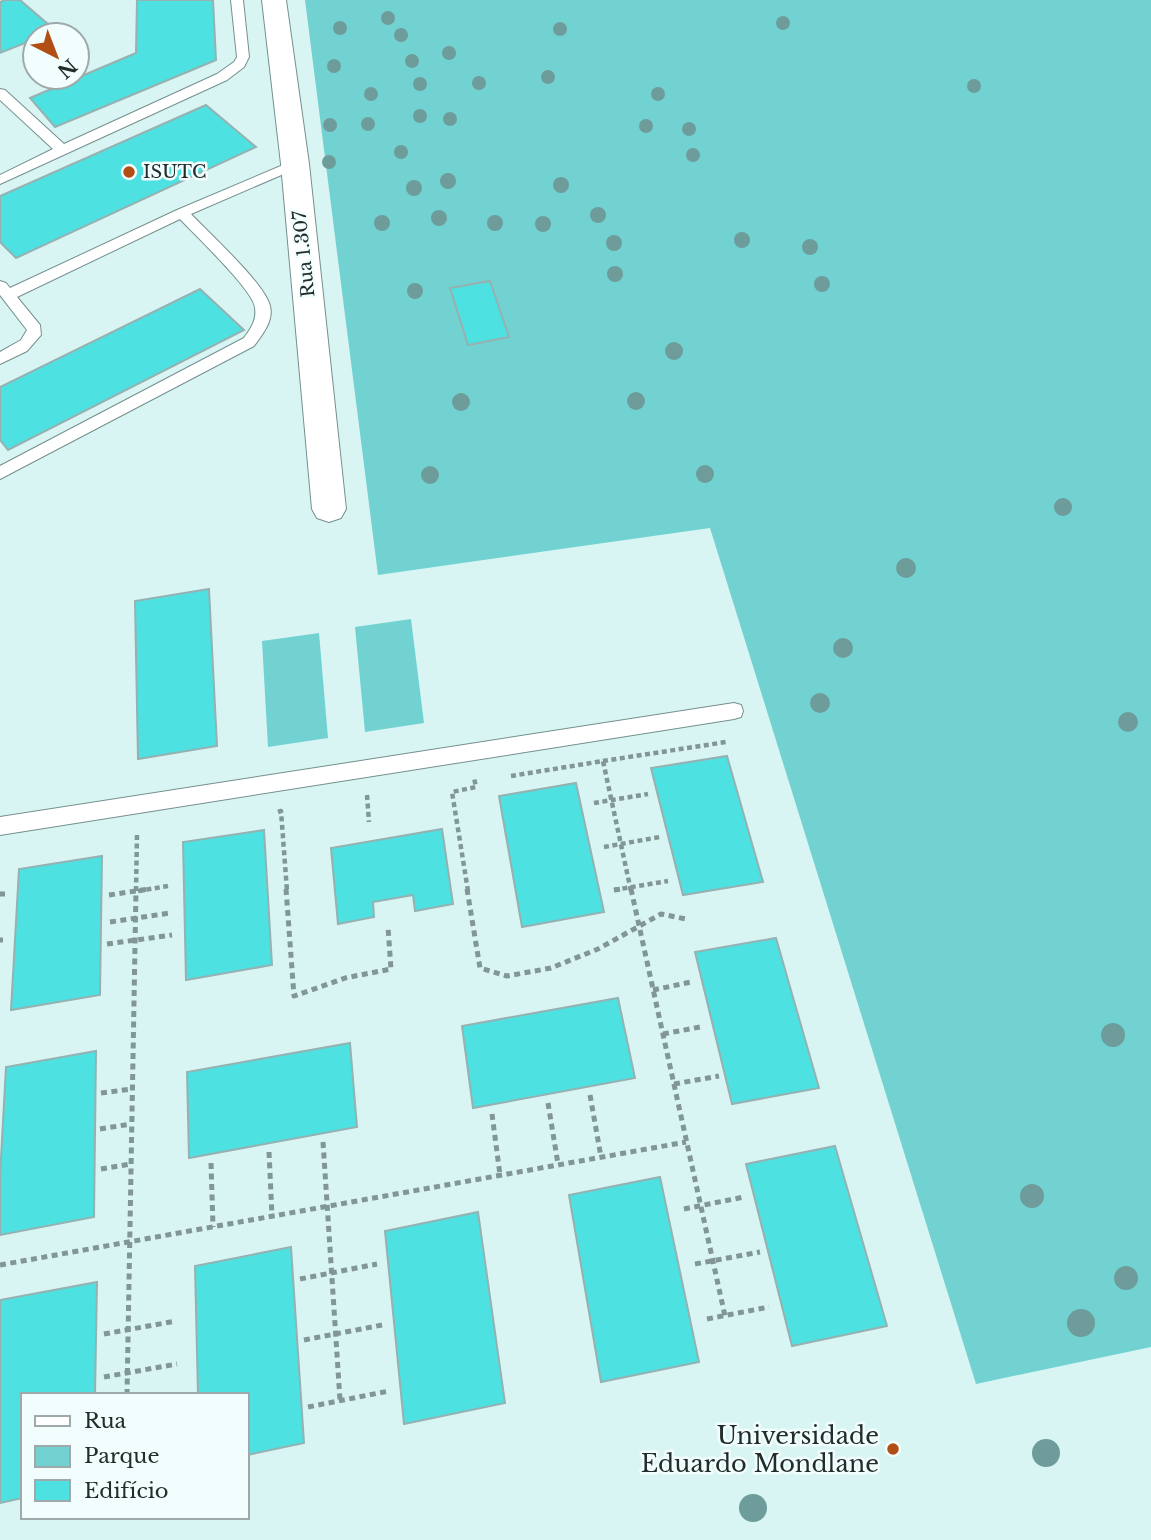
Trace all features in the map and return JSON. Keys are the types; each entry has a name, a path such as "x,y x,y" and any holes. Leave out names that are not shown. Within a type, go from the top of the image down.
{"street":[{"name":"Rua 1.307","path":"274,0 295,164 329,509"}],"lane":[{"path":"0,180 222,77 240,64 243,57 237,0"},
{"path":"0,93 62,150"},
{"path":"0,359 27,344 34,337 35,329 4,290 295,164"},
{"path":"0,473 218,360 249,342 261,325 263,306 249,284 182,213"},
{"path":"0,826 734,710"}],"path":[{"path":"511,776 726,742"},
{"path":"470,752 476,787 452,792 480,968 508,976 551,968 598,948 660,914 686,919"},
{"path":"603,761 724,1316"},
{"path":"594,803 648,794"},
{"path":"268,813 281,811 294,996 345,978 391,969 388,927"},
{"path":"123,836 150,832"},
{"path":"127,1393 136,834"},
{"path":"604,846 660,837"},
{"path":"614,890 668,881"},
{"path":"109,895 168,886"},
{"path":"110,922 170,913"},
{"path":"107,944 172,934"},
{"path":"653,990 691,982"},
{"path":"663,1034 701,1027"},
{"path":"674,1084 719,1076"},
{"path":"101,1093 132,1088"},
{"path":"590,1095 601,1157"},
{"path":"548,1103 558,1164"},
{"path":"492,1114 500,1175"},
{"path":"100,1129 131,1124"},
{"path":"323,1142 340,1400"},
{"path":"0,1265 687,1142"},
{"path":"269,1152 272,1216"},
{"path":"211,1163 213,1227"},
{"path":"101,1169 131,1164"},
{"path":"684,1209 744,1197"},
{"path":"695,1264 760,1252"},
{"path":"300,1279 377,1265"},
{"path":"707,1319 769,1307"},
{"path":"104,1334 176,1321"},
{"path":"304,1340 382,1325"},
{"path":"104,1377 177,1364"},
{"path":"308,1407 389,1391"}],"green space":[{"path":"305,0 1151,0 1151,1347 976,1384 710,528 378,575"},
{"path":"411,619 424,723 365,732 355,627"},
{"path":"319,633 328,738 268,747 262,641"}],"building":[{"path":"20,0 44,21 21,21 21,45 0,53 0,2"},
{"path":"137,0 213,0 216,60 55,127 30,98 46,91 91,91 91,72 136,53"},
{"name":"ISUTC","path":"206,105 256,147 16,258 0,242 0,196"},
{"path":"490,281 509,337 468,345 450,288"},
{"path":"200,289 244,330 8,450 0,440 0,387"},
{"path":"209,589 217,746 138,759 135,601"},
{"path":"727,756 763,882 683,895 651,768"},
{"path":"576,783 604,912 522,927 499,796"},
{"path":"442,829 453,904 415,911 413,895 373,902 374,917 338,924 331,848"},
{"path":"264,830 272,965 186,980 183,842"},
{"path":"102,856 100,995 11,1010 19,869"},
{"path":"776,938 819,1088 732,1104 695,952"},
{"path":"618,998 635,1078 473,1108 462,1026"},
{"path":"350,1043 357,1127 189,1158 187,1072"},
{"path":"96,1051 94,1217 0,1235 0,1176 6,1067"},
{"path":"835,1146 887,1326 792,1346 746,1164"},
{"path":"660,1177 699,1362 601,1382 569,1195"},
{"path":"478,1212 505,1403 404,1424 385,1231"},
{"path":"291,1247 304,1443 248,1455 248,1393 198,1393 195,1266"},
{"path":"97,1282 95,1393 21,1393 21,1498 0,1503 0,1300"}],"place":[{"name":"ISUTC","path":"129,172"},
{"name":"Universidade Eduardo Mondlane","path":"893,1449"}]}
